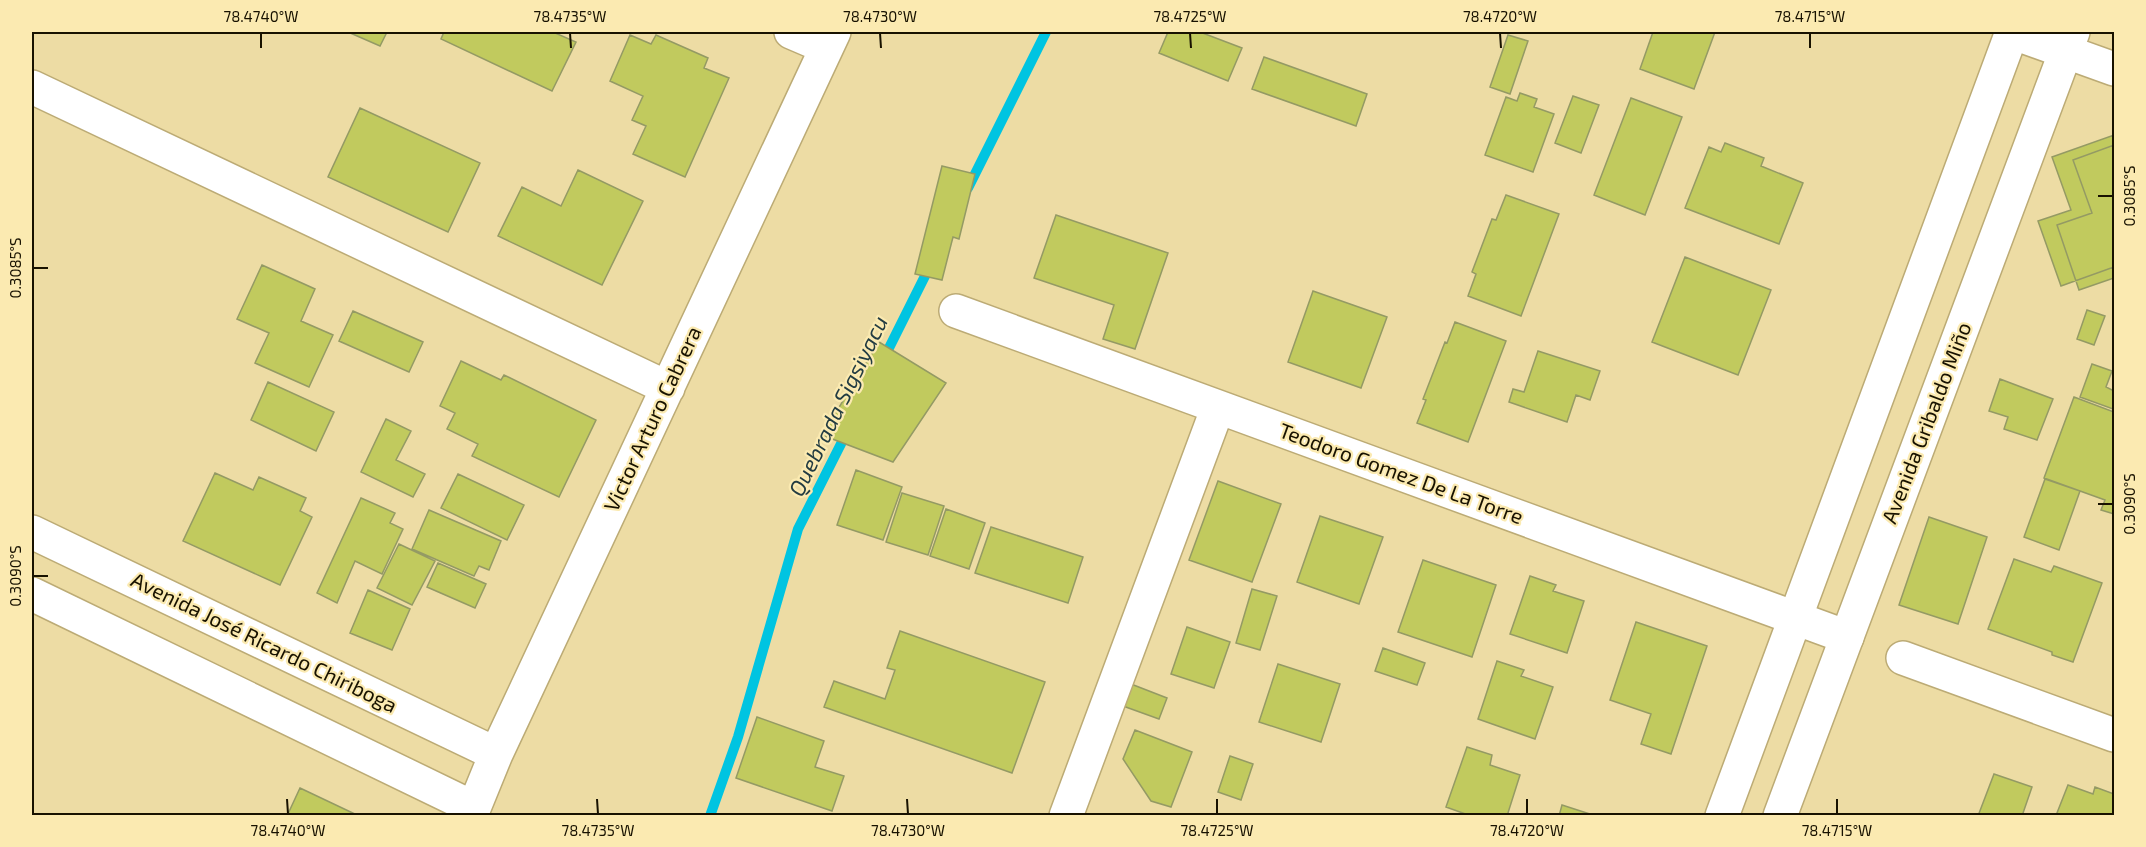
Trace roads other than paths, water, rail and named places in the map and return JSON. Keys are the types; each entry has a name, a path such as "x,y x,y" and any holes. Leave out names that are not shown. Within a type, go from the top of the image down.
{"street":[{"path":"791,32 830,39"},
{"path":"1722,816 2012,32 2070,41 2115,69"},
{"name":"Victor Arturo Cabrera","path":"32,594 474,808 496,754 830,39"},
{"name":"Avenida Gribaldo Miño","path":"1780,816 2070,41"},
{"path":"32,87 668,388"},
{"name":"Teodoro Gomez De La Torre","path":"956,311 1846,637"},
{"path":"1066,816 1218,407"},
{"name":"Avenida José Ricardo Chiriboga","path":"32,532 496,754"},
{"path":"1903,658 2115,735"}],"waterway":[{"name":"Quebrada Sigsiyacu","path":"968,188 1046,32"},
{"name":"Quebrada Sigsiyacu","path":"883,360 931,264"},
{"name":"Quebrada Sigsiyacu","path":"710,816 738,737 798,529 848,430"}]}
